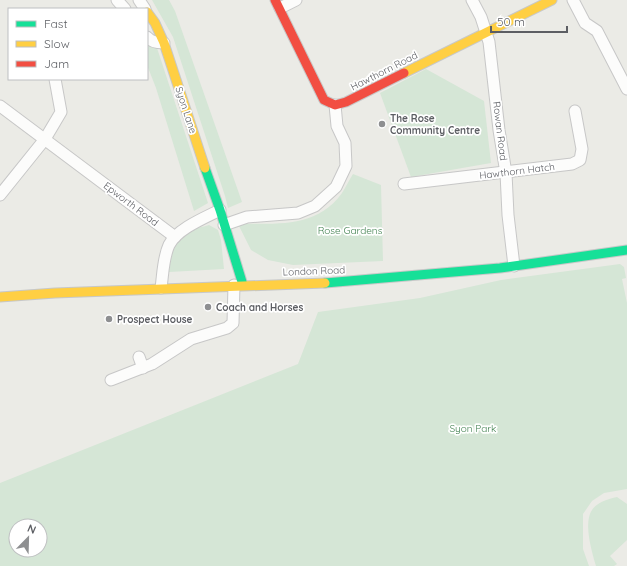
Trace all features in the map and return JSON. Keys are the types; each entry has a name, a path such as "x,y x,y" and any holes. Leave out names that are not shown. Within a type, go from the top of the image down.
{"street":[{"path":"117,0 123,8"},
{"path":"224,225 247,217 298,213 315,206 336,187 346,166 345,143 337,126 335,105 324,100 278,4 296,0"},
{"name":"Rowan Road","path":"472,0 481,17 489,42 499,130 506,173 508,215 514,266"},
{"name":"Hawthorn Road","path":"335,105 346,102 552,0"},
{"path":"573,0 585,23 597,31 627,89"},
{"name":"Syon Lane","path":"148,14 164,43 202,161 220,210 238,285"},
{"path":"148,38 150,41 164,43"},
{"path":"0,195 44,139 61,112 55,80"},
{"name":"Epworth Road","path":"0,106 175,237"},
{"name":"Hawthorn Hatch","path":"404,184 572,164 580,160 582,149 575,111"},
{"path":"161,288 166,254 175,237 195,222 220,210"},
{"name":"London Road","path":"0,297 161,288 343,282 514,266 627,250"},
{"path":"111,380 143,368 191,339 227,328 233,323 238,285"},
{"path":"139,357 143,368"}],"green space":[{"path":"152,0 169,0 175,11 242,202 228,208 173,37"},
{"path":"148,44 157,48 208,203 194,211 156,88 148,68"},
{"path":"426,69 484,101 491,163 411,177 380,93"},
{"name":"Rose Gardens","path":"353,174 381,185 383,261 293,265 268,260 251,250 238,224 295,222 320,213 332,205 342,193"},
{"path":"209,225 218,230 221,240 224,269 169,272 172,255 179,240 190,231"},
{"name":"Syon Park","path":"620,264 624,267 626,278 622,279 627,303 627,489 604,493 592,501 583,514 583,549 589,566 0,566 0,483 298,364 318,312 420,298 501,280"},
{"path":"617,497 627,504 627,540 610,556 617,564 614,566 596,566 589,538 589,516 594,507 606,500"}],"traffic: fast":[{"path":"205,168 220,210 243,285"},
{"path":"325,283 500,268 627,250"}],"traffic: slow":[{"path":"404,73 552,0"},
{"path":"148,13 155,23 164,43 205,168"},
{"path":"0,297 55,293 325,283"}],"traffic: jam":[{"path":"275,0 324,100 335,105 346,102 404,73"}],"place":[{"name":"The Rose Community Centre","path":"382,124"},
{"name":"Coach and Horses","path":"208,307"},
{"name":"Prospect House","path":"109,319"}]}
